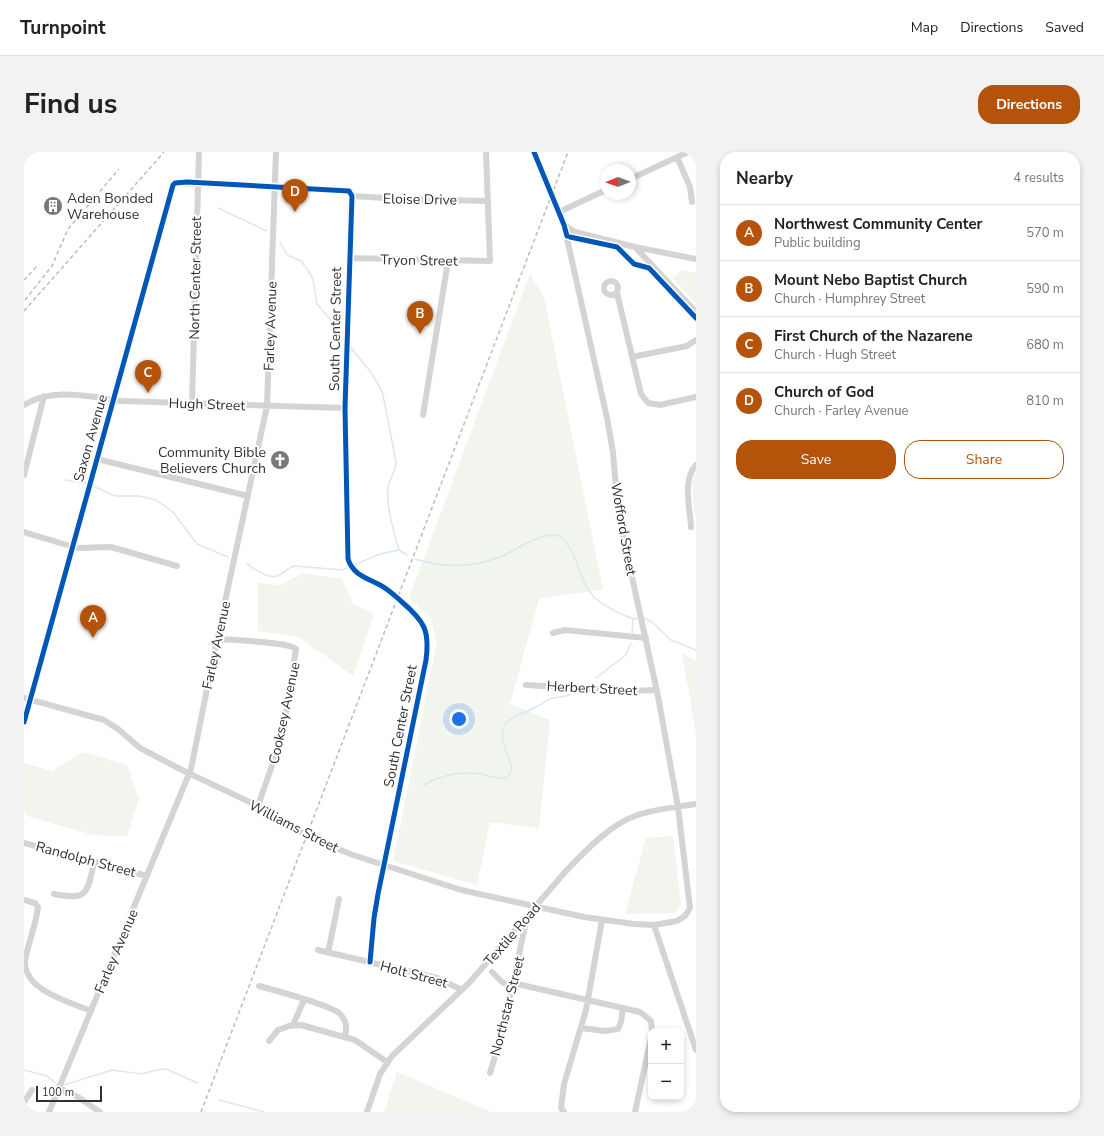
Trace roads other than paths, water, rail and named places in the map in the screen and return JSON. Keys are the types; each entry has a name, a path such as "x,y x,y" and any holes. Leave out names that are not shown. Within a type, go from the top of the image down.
{"street":[{"name":"North Center Street","path":"192,404 199,152"},
{"name":"Farley Avenue","path":"49,1112 190,774 217,639 267,406 276,152"},
{"path":"486,152 488,201"},
{"name":"Wofford Street","path":"534,152 564,225 608,418 613,452 618,513 657,690 678,807 690,902 688,912"},
{"path":"636,176 688,152"},
{"path":"677,158 690,187 692,202"},
{"name":"Saxon Avenue","path":"24,722 27,698 73,546 173,185 176,183 198,183"},
{"path":"198,183 348,190 351,192 352,196"},
{"path":"559,212 600,193"},
{"name":"Eloise Drive","path":"352,196 488,201"},
{"name":"South Center Street","path":"352,196 345,408 348,559 351,566 357,573 382,586 394,595"},
{"name":"Tryon Street","path":"349,258 490,261 488,201"},
{"path":"564,225 575,232 635,247 696,259"},
{"path":"635,247 696,312"},
{"path":"423,415 448,261"},
{"path":"617,292 641,394 648,403 660,405 696,397"},
{"path":"632,357 686,346 696,340"},
{"name":"Hugh Street","path":"24,405 44,396 55,394 192,404 345,408"},
{"path":"24,475 44,396"},
{"path":"97,459 248,496"},
{"path":"691,527 688,487 689,476 696,465"},
{"path":"24,532 73,546 78,549 111,547 177,566"},
{"name":"South Center Street","path":"370,962 374,918 427,647 427,635 422,622 400,601"},
{"path":"552,633 565,630 646,638"},
{"name":"Cooksey Avenue","path":"217,639 292,646 296,649 287,708 277,751 258,806"},
{"name":"Herbert Street","path":"526,685 630,692 657,690"},
{"name":"Williams Street","path":"27,698 104,720 118,729 136,745 190,774 258,806 320,842 461,890 535,907 602,920 654,924 677,921 688,912"},
{"name":"Textile Road","path":"367,1112 377,1080 387,1062 412,1036 462,990 578,858 619,825 636,815 696,804"},
{"name":"Randolph Street","path":"24,843 147,876"},
{"path":"54,894 71,898 80,895 87,890 94,863"},
{"path":"328,953 339,899"},
{"path":"24,900 36,903 38,907 24,963 28,979 37,988 91,1011"},
{"path":"688,912 696,913"},
{"name":"Northstar Street","path":"490,1073 502,1033 527,916"},
{"path":"564,1112 561,1108 564,1084 581,1028 602,920"},
{"path":"654,924 696,1050"},
{"name":"Holt Street","path":"318,950 437,978 462,990"},
{"path":"492,972 502,982 513,985 640,1012 651,1021 652,1028"},
{"path":"259,986 337,1011 341,1014 347,1028 345,1037"},
{"path":"293,1025 304,1000"},
{"path":"581,1028 605,1031 618,1029 621,1022 623,1008"},
{"path":"269,1041 278,1030 293,1025 301,1025 345,1037 360,1043 387,1062"},
{"path":"635,1112 648,1052"},
{"path":"59,1088 78,1097 100,1112"},
{"path":"24,1102 32,1090"}],"waterway":[{"path":"218,208 267,231"},
{"path":"280,242 287,255 301,261 307,269 313,279 317,304 342,333"},
{"path":"351,348 370,371 382,391 396,462 388,488 388,503 399,550"},
{"path":"65,480 86,483"},
{"path":"95,487 115,496 139,496 156,500 173,512 197,544 228,557"},
{"path":"415,559 437,564 470,565 502,556 538,538 552,535 559,536 571,549 584,582 594,597 604,605 621,614 629,618 638,619"},
{"path":"354,565 380,554 399,550 407,555"},
{"path":"247,564 261,573 273,577 294,566 342,570 347,568"},
{"path":"642,618 651,621 671,640 696,650"},
{"path":"632,634 633,619"},
{"path":"596,678 626,655 631,643"},
{"path":"424,785 438,778 459,773 474,773 498,778 507,778 512,770 502,734 503,728 509,720 550,699 571,694"},
{"path":"64,1085 112,1070 142,1074 166,1069 198,1083"},
{"path":"24,1070 47,1076 58,1085"},
{"path":"219,1100 264,1112"}],"railway":[{"path":"24,311 164,152"},
{"path":"201,1112 568,152"},
{"path":"25,300 52,266 68,229 119,169"},
{"path":"24,280 38,265"}],"place":[{"name":"Aden Bonded Warehouse","path":"53,206"},
{"name":"Church of God","path":"295,212"},
{"name":"Mount Nebo Baptist Church","path":"420,334"},
{"name":"First Church of the Nazarene","path":"148,393"},
{"name":"Community Bible Believers Church","path":"280,460"},
{"name":"Northwest Community Center","path":"93,638"}]}
